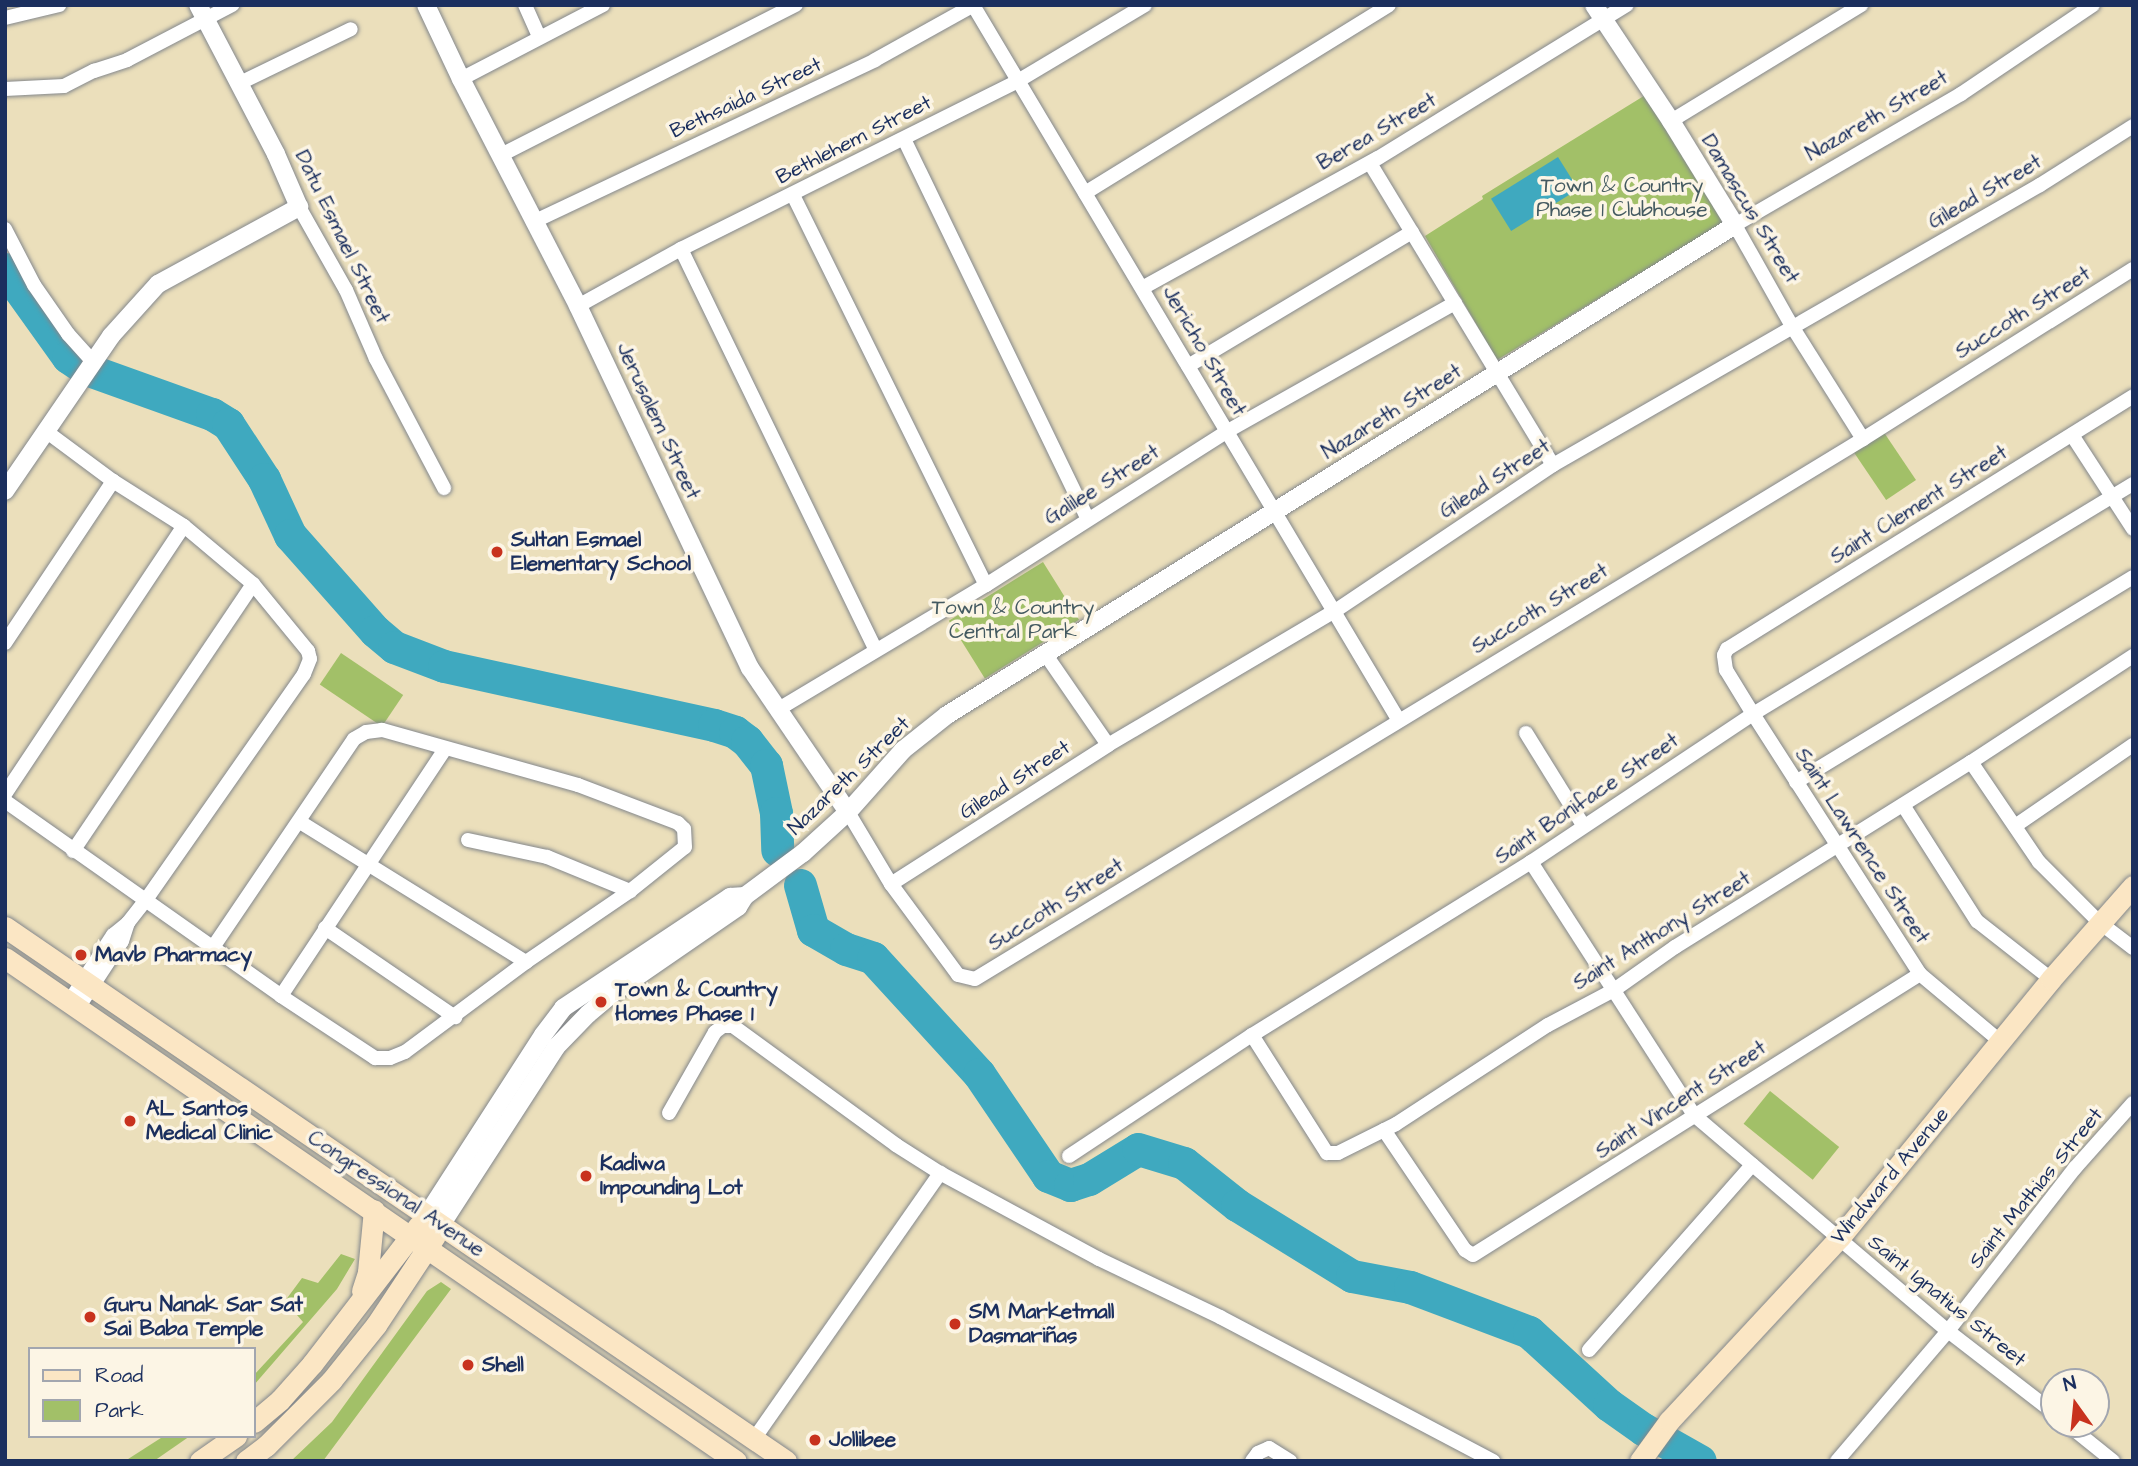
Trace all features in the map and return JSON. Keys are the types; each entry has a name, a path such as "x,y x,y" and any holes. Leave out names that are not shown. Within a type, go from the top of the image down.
{"main road":[{"name":"Windward Avenue","path":"1645,1453 1669,1421 1840,1237 2051,979 2133,886"},
{"name":"Congressional Avenue","path":"5,927 786,1461"},
{"name":"Congressional Avenue","path":"5,958 736,1461"},
{"path":"358,1302 368,1272 374,1210"},
{"path":"256,1420 280,1400 312,1364 409,1235 434,1220"},
{"path":"246,1461 282,1431 331,1381 376,1325 429,1249 434,1220"},
{"path":"200,1461 233,1438"}],"street":[{"path":"5,18 59,5"},
{"path":"5,89 64,86 94,71 128,60 202,12 232,5"},
{"name":"Jerusalem Street","path":"426,5 533,222 578,306 750,668 848,812 891,884 958,975 967,978"},
{"path":"525,5 539,37"},
{"path":"461,79 603,5"},
{"path":"501,155 796,5"},
{"name":"Jericho Street","path":"973,5 1144,287 1226,432 1398,719"},
{"name":"Bethsaida Street","path":"533,222 875,60 973,5"},
{"name":"Bethlehem Street","path":"578,306 681,249 1018,81 1145,5"},
{"path":"1085,193 1389,5"},
{"name":"Berea Street","path":"1144,287 1370,163 1599,13 1627,5"},
{"path":"1671,121 1861,5"},
{"name":"Nazareth Street","path":"434,1220 543,1035 563,1008 730,897 748,893 803,853 848,812 903,750 947,715 1735,225 1961,94 2094,5"},
{"name":"Datu Esmael Street","path":"202,12 240,83 299,207 346,290 376,359 444,488"},
{"name":"Damascus Street","path":"1599,13 1671,121 1735,225 1793,328 1863,439"},
{"path":"240,83 351,29"},
{"name":"Gilead Street","path":"891,884 1108,745 1335,611 1553,465 2040,185 2133,126"},
{"path":"904,139 1088,519"},
{"path":"1370,163 1553,465"},
{"path":"793,195 986,585"},
{"path":"5,491 111,336 158,284 299,207"},
{"path":"5,229 34,285 91,364"},
{"path":"1188,366 1412,232"},
{"path":"681,249 875,649"},
{"name":"Succoth Street","path":"967,978 975,979 987,972 1398,719 1863,439 2133,269"},
{"name":"Galilee Street","path":"777,710 986,585 1226,432 1455,303"},
{"name":"Saint Clement Street","path":"1727,649 2133,396"},
{"path":"47,432 113,481 184,526 253,584 308,650 308,666 128,923 122,941 73,1005"},
{"path":"2072,435 2133,529"},
{"path":"5,643 113,481"},
{"name":"Saint Boniface Street","path":"1069,1156 1251,1035 1531,862 1753,714 2133,484"},
{"path":"5,794 184,526"},
{"path":"1796,782 2133,577"},
{"path":"74,851 253,584"},
{"name":"Saint Lawrence Street","path":"1727,649 1723,661 1726,670 1836,848 1920,974 2001,1042"},
{"path":"1046,655 1108,745"},
{"name":"Saint Anthony Street","path":"1251,1035 1327,1153 1334,1155 1384,1130 1548,1025 1614,990 1675,947 1836,848 2133,656"},
{"path":"5,801 145,901 214,946 281,996 375,1058 390,1058 405,1052 526,962 630,891 684,848 684,829 678,823 578,785 382,730 366,732 354,739 214,946"},
{"path":"1526,733 1583,825"},
{"path":"2015,826 2133,745"},
{"path":"281,996 445,749"},
{"path":"1971,762 2039,862 2099,922 2133,948"},
{"path":"1903,805 1977,921 2051,979"},
{"path":"300,822 526,962"},
{"path":"468,840 547,857 630,891"},
{"name":"Saint Ignatius Street","path":"1531,862 1693,1115 1948,1331 2040,1402"},
{"path":"325,928 455,1017"},
{"name":"Saint Vincent Street","path":"1384,1130 1465,1250 1473,1255 1920,974"},
{"path":"669,1113 715,1032 723,1026 733,1026 896,1145 940,1172 1099,1259 1220,1317 1493,1461"},
{"name":"Saint Mathias Street","path":"1837,1461 1948,1331 2075,1168 2133,1103"},
{"path":"1589,1350 1752,1165"},
{"path":"754,1438 940,1172"},
{"path":"2084,1438 2113,1461"},
{"path":"1252,1461 1258,1453 1269,1448 1290,1461"}],"green space":[{"name":"Town & Country Phase 1 Clubhouse","path":"1647,94 1723,223 1497,360 1425,236 1483,199 1482,196"},
{"path":"1883,431 1916,480 1886,500 1853,451"},
{"name":"Town & Country Central Park","path":"1043,562 1079,620 985,678 949,621"},
{"path":"341,653 403,695 382,726 320,685"},
{"path":"1770,1091 1839,1147 1813,1180 1744,1124"},
{"path":"341,1254 355,1259 337,1289 256,1383 256,1373 303,1322 285,1301 302,1278 318,1283"},
{"path":"441,1282 451,1289 323,1461 291,1461 332,1422 427,1291"},
{"path":"161,1438 187,1438 154,1461 125,1461"}],"water":[{"path":"1558,157 1578,189 1511,231 1491,199"}],"waterway":[{"path":"5,269 68,357 86,369 212,414 228,424 264,479 290,535 375,631 394,647 444,666 714,725 735,732 747,741 766,765 776,813 777,850"},
{"path":"800,885 813,930 846,949 873,958 979,1074 1048,1176 1070,1185 1089,1179 1138,1149 1184,1163 1237,1205 1352,1276 1410,1287 1529,1332 1609,1405 1643,1429 1700,1461"}],"place":[{"name":"Sultan Esmael Elementary School","path":"497,552"},
{"name":"Mavb Pharmacy","path":"81,955"},
{"name":"Town & Country Homes Phase 1","path":"601,1002"},
{"name":"AL Santos Medical Clinic","path":"130,1121"},
{"name":"Kadiwa Impounding Lot","path":"586,1176"},
{"name":"Guru Nanak Sar Sat Sai Baba Temple","path":"90,1317"},
{"name":"SM Marketmall Dasmariñas","path":"955,1324"},
{"name":"Shell","path":"468,1365"},
{"name":"Jollibee","path":"815,1440"}]}
